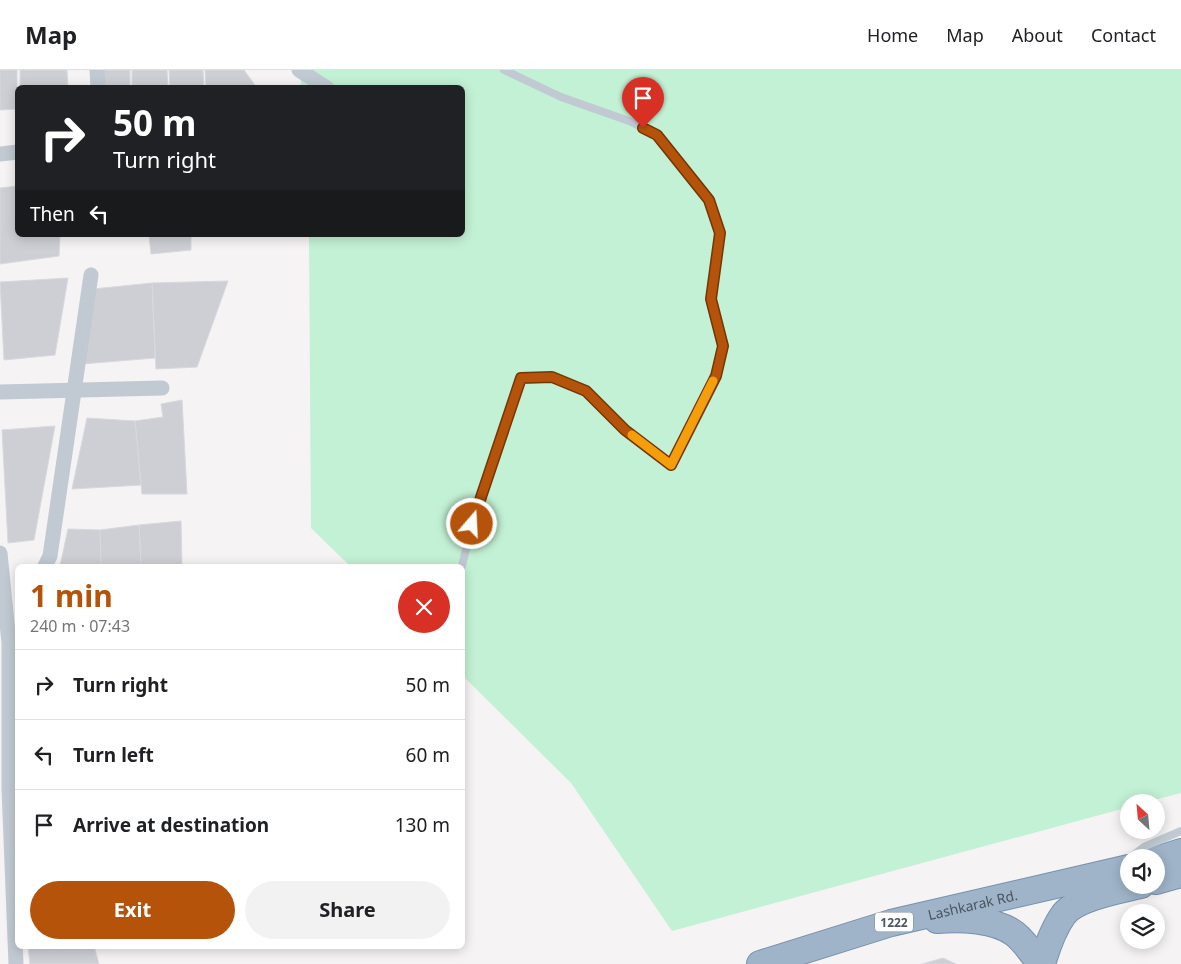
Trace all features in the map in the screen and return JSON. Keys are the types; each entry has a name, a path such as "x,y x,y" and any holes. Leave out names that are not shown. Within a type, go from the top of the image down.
{"highway":[{"path":"1165,857 1181,852"},
{"name":"Lashkarak Rd.","path":"760,964 891,923 998,896 1118,871"},
{"path":"1165,878 1181,874"},
{"name":"1222","path":"1041,964 1049,940 1065,912 1084,901 1120,891"},
{"name":"1222","path":"891,923 948,919 987,923 1014,933 1041,964"}],"street":[{"path":"97,70 98,85"},
{"path":"299,70 322,85"},
{"path":"0,154 15,152"},
{"path":"46,564 50,556 91,275"},
{"path":"0,392 162,388"},
{"path":"0,553 13,642 5,789 15,948"},
{"path":"15,949 16,964"}],"lane":[{"path":"462,564 472,524 521,378 552,377 586,391 613,419 650,451 671,465 716,376 723,346 711,299 720,233 709,200 657,135 629,121 561,97 504,70"},
{"path":"1141,849 1181,831"}],"green space":[{"path":"300,70 1181,70 1181,793 1165,797 1165,794 1120,794 1120,809 672,931 571,783 465,678 465,564 348,564 311,528 309,237 465,237 465,85 301,85"}],"building":[{"path":"0,70 17,70 15,109 0,110"},
{"path":"20,70 67,70 68,85 20,85"},
{"path":"102,70 130,70 130,85 103,85"},
{"path":"132,70 167,70 168,85 132,85"},
{"path":"169,70 203,70 204,85 170,85"},
{"path":"205,70 244,70 255,85 206,85"},
{"path":"15,186 15,237 60,237 59,256 0,264 0,188"},
{"path":"149,237 191,237 191,250 151,254"},
{"path":"68,278 55,355 4,360 0,282"},
{"path":"228,281 197,367 156,369 152,283"},
{"path":"152,283 155,358 82,364 93,289"},
{"path":"182,400 187,494 142,494 135,421 163,417 161,404"},
{"path":"87,418 135,421 141,485 72,489"},
{"path":"55,426 34,540 8,543 2,430"},
{"path":"181,521 182,564 141,564 139,525"},
{"path":"139,525 141,564 101,564 100,530"},
{"path":"68,529 100,530 101,564 60,564"},
{"path":"28,949 95,949 99,964 30,964"},
{"path":"943,958 956,964 922,964"}],"slow traffic":[{"path":"632,435 650,451 671,465 705,392 713,381"}],"route":[{"path":"472,524 521,378 552,377 586,391 625,430 650,451 671,465 705,392 716,376 723,346 711,299 713,273 720,233 709,200 657,135 643,128"}]}
